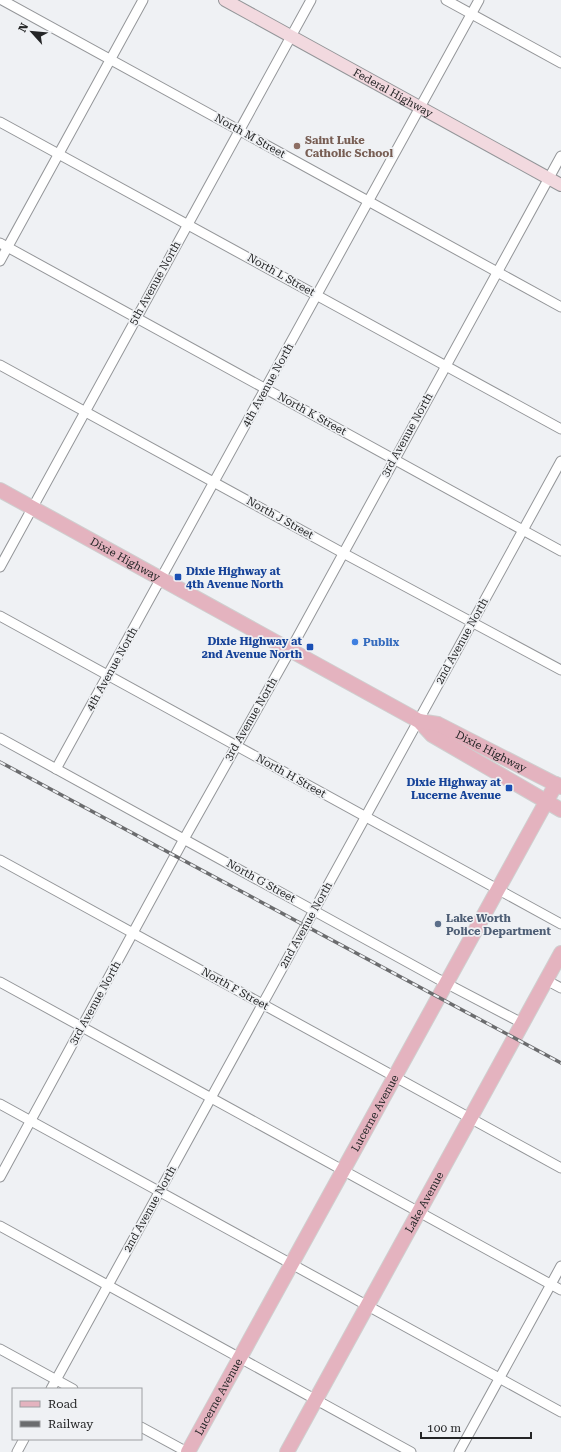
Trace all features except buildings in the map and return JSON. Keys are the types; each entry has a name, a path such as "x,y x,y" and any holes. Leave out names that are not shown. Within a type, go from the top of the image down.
{"main road":[{"name":"Federal Highway","path":"225,0 561,185"},
{"name":"Dixie Highway","path":"0,490 419,721 432,735 561,810"},
{"name":"Dixie Highway","path":"419,721 438,724 559,782"},
{"name":"Lucerne Avenue","path":"188,1452 497,889 546,802 559,782"},
{"name":"Lake Avenue","path":"287,1452 561,953"}],"street":[{"name":"North M Street","path":"2,0 561,307"},
{"path":"0,261 4,245 59,153 143,0"},
{"name":"5th Avenue North","path":"0,566 311,0"},
{"path":"446,0 561,63"},
{"name":"4th Avenue North","path":"56,769 479,0"},
{"name":"North L Street","path":"0,122 561,429"},
{"name":"3rd Avenue North","path":"0,1177 184,839 290,650 561,156"},
{"name":"North K Street","path":"4,245 561,551"},
{"name":"North J Street","path":"0,365 343,553 561,670"},
{"name":"2nd Avenue North","path":"52,1388 561,461"},
{"name":"North H Street","path":"0,616 561,924"},
{"name":"North G Street","path":"0,738 522,1024"},
{"path":"0,872 2,862"},
{"name":"North F Street","path":"2,862 561,1168"},
{"path":"546,980 561,988"},
{"path":"0,982 561,1290"},
{"path":"0,1104 561,1412"},
{"path":"0,1226 411,1452"},
{"path":"459,1452 561,1266"},
{"path":"0,1349 71,1388"},
{"path":"142,1428 188,1452"},
{"path":"17,1452 23,1440"}],"railway":[{"path":"0,762 561,1063"}],"place":[{"name":"Saint Luke Catholic School","path":"297,146"},
{"name":"Dixie Highway at 4th Avenue North","path":"178,577"},
{"name":"Publix","path":"355,642"},
{"name":"Dixie Highway at 2nd Avenue North","path":"310,647"},
{"name":"Dixie Highway at Lucerne Avenue","path":"509,788"},
{"name":"Lake Worth Police Department","path":"438,924"}]}
